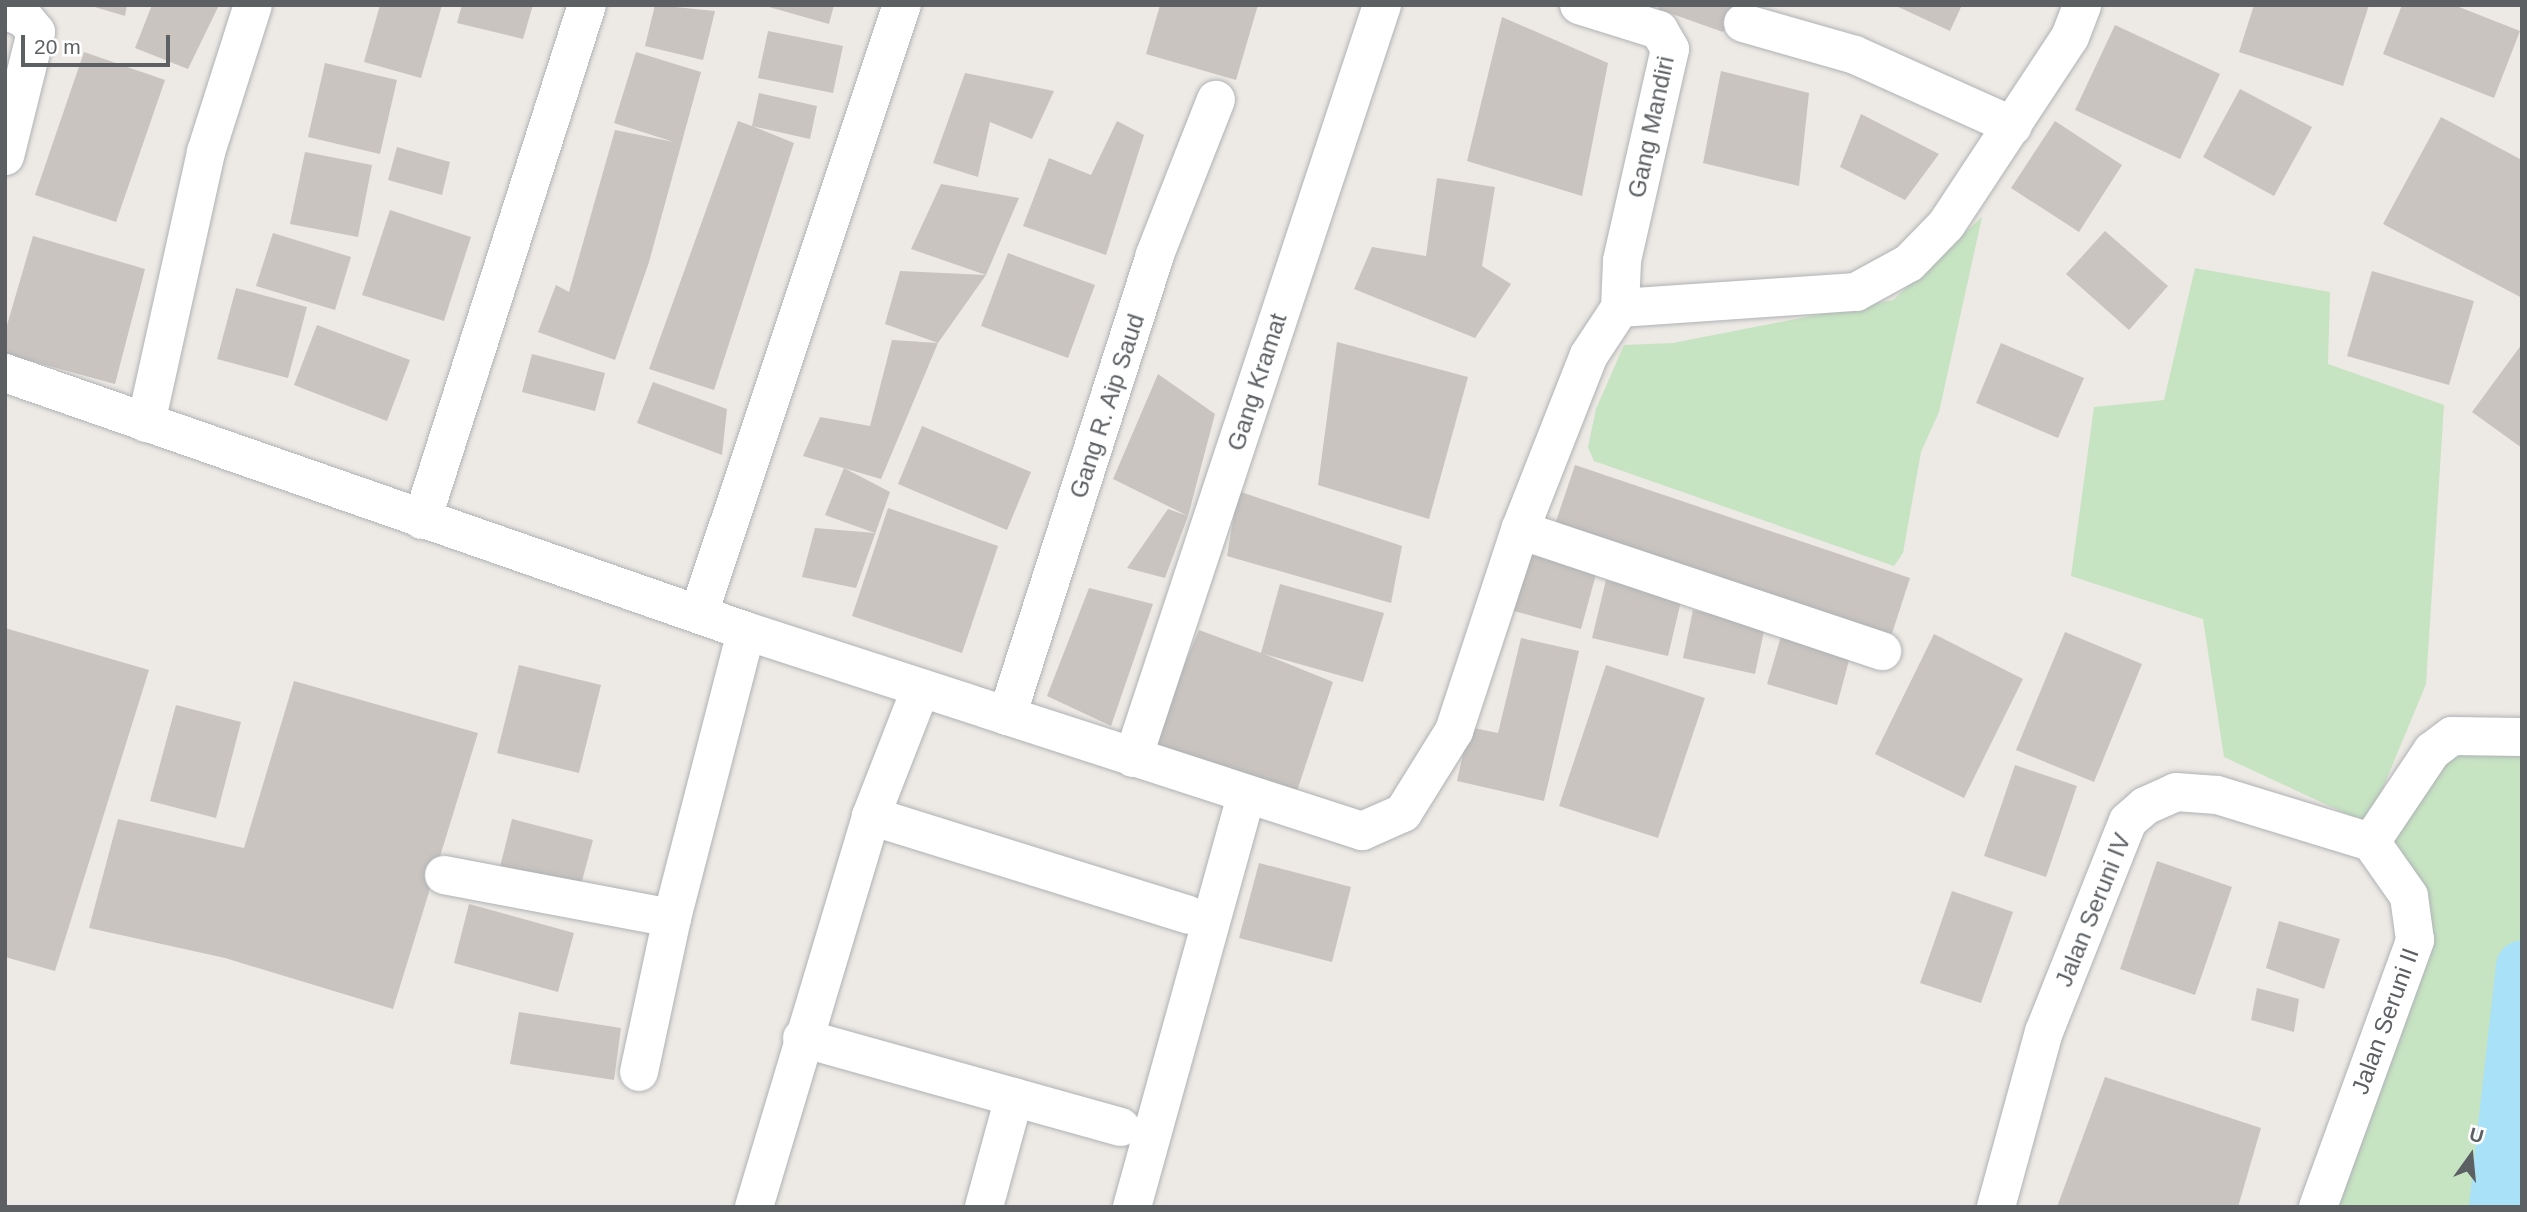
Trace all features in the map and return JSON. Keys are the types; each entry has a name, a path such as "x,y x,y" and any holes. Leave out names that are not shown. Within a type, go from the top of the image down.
{"street":[{"path":"146,423 206,152 253,5"},
{"path":"422,520 587,5"},
{"path":"699,613 902,5"},
{"name":"Gang Kramat","path":"1133,758 1382,5"},
{"name":"Gang Mandiri","path":"1579,5 1659,30 1670,49 1622,261 1620,309"},
{"path":"5,373 746,631 1362,831 1404,813 1454,731 1520,530 1589,355 1620,309 1856,292 1909,263 1946,225 2013,126 2070,37 2082,5"},
{"path":"5,10 25,19 36,32 5,156"},
{"path":"1743,23 1855,55 2013,126"},
{"name":"Gang R. Aip Saud","path":"1007,716 1154,257 1216,100"},
{"path":"1520,530 1882,651"},
{"path":"639,1072 672,918 746,631"},
{"path":"754,1207 802,1038 872,816 921,688"},
{"path":"2371,842 2432,751 2452,736 2522,737"},
{"name":"Jalan Seruni IV","path":"1996,1207 2045,1032 2128,821 2145,806 2176,792 2217,795 2371,842"},
{"path":"1132,1207 1246,795"},
{"path":"872,816 1188,915"},
{"name":"Jalan Seruni II","path":"2318,1207 2415,940 2409,896 2371,842"},
{"path":"444,875 672,918"},
{"path":"802,1038 1121,1126"},
{"path":"984,1207 1014,1097"}],"green space":[{"path":"1982,217 1939,412 1921,452 1903,553 1894,566 1594,461 1588,447 1596,409 1624,345 1673,343 1893,300"},
{"path":"2195,268 2330,292 2328,364 2444,405 2426,684 2368,824 2224,757 2203,619 2071,576 2094,407 2164,400"},
{"path":"2522,736 2522,962 2498,1169 2522,978 2522,1207 2318,1207 2415,940 2371,842 2432,751"}],"building":[{"path":"88,5 127,5 125,16"},
{"path":"152,5 219,5 188,69 135,48"},
{"path":"380,5 442,5 421,78 364,62"},
{"path":"462,5 533,5 523,39 457,23"},
{"path":"655,5 715,11 703,60 645,46"},
{"path":"762,5 834,5 829,24"},
{"path":"1160,5 1258,5 1236,80 1146,54"},
{"path":"1660,5 1743,5 1723,32 1658,9"},
{"path":"1894,5 1962,5 1950,31"},
{"path":"2254,5 2369,5 2343,86 2239,52"},
{"path":"2402,5 2454,5 2520,31 2494,98 2383,54"},
{"path":"1502,17 1608,63 1582,196 1467,161"},
{"path":"2115,25 2220,74 2180,159 2075,110"},
{"path":"768,31 843,46 833,93 758,78"},
{"path":"84,52 165,80 116,222 35,195"},
{"path":"636,52 701,72 649,262 615,360 538,332 556,285 569,292 615,130 674,142 614,123"},
{"path":"325,63 397,80 380,154 308,137"},
{"path":"1721,71 1809,93 1799,186 1703,163"},
{"path":"965,73 1054,91 1032,139 990,122 978,177 933,163"},
{"path":"2240,89 2312,127 2274,196 2203,157"},
{"path":"759,93 817,106 810,139 752,126"},
{"path":"1861,114 1939,154 1905,200 1840,167"},
{"path":"2441,117 2522,160 2522,298 2383,224"},
{"path":"738,121 794,143 714,390 649,369"},
{"path":"1117,121 1144,135 1106,255 1023,226 1049,158 1091,175"},
{"path":"2055,121 2122,165 2079,232 2011,188"},
{"path":"397,147 450,162 442,195 388,180"},
{"path":"305,152 372,165 358,237 290,224"},
{"path":"1437,178 1495,187 1482,266 1511,284 1475,338 1354,289 1372,247 1426,256"},
{"path":"941,184 1019,198 986,275 911,249"},
{"path":"390,210 471,237 444,321 362,295"},
{"path":"2105,231 2168,286 2129,330 2066,274"},
{"path":"273,233 351,257 335,310 256,286"},
{"path":"33,236 145,269 115,384 5,354 5,332"},
{"path":"1008,253 1095,285 1068,358 981,326"},
{"path":"900,271 986,275 938,343 885,324"},
{"path":"2372,271 2474,301 2449,385 2347,356"},
{"path":"236,288 307,307 288,378 217,359"},
{"path":"317,325 410,360 387,421 294,385"},
{"path":"892,340 938,343 881,479 803,456 820,417 870,426"},
{"path":"1337,342 1468,377 1429,519 1318,485"},
{"path":"2001,343 2084,378 2058,438 1976,403"},
{"path":"2522,344 2522,448 2472,412"},
{"path":"532,354 605,373 595,411 522,392"},
{"path":"1158,374 1215,414 1188,516 1113,479"},
{"path":"653,382 727,409 722,455 637,423"},
{"path":"922,426 1031,472 1007,530 898,484"},
{"path":"1575,465 1910,578 1887,649 1551,536"},
{"path":"844,468 890,492 856,588 802,577 815,528 875,533 825,515"},
{"path":"1238,491 1402,546 1391,603 1227,556"},
{"path":"888,508 998,546 962,653 852,616"},
{"path":"1168,509 1188,516 1165,578 1127,568"},
{"path":"1520,546 1598,567 1581,629 1503,608"},
{"path":"1606,580 1682,597 1668,656 1592,638"},
{"path":"1280,584 1384,613 1363,682 1264,654 1333,682 1297,791 1149,749 1199,630 1261,653"},
{"path":"1089,588 1153,604 1111,726 1047,696"},
{"path":"1693,610 1765,626 1755,674 1683,658"},
{"path":"5,628 149,670 55,971 5,957"},
{"path":"2065,632 2142,664 2094,782 2016,750"},
{"path":"1782,633 1851,653 1837,705 1767,684"},
{"path":"1934,634 2023,679 1964,798 1875,754"},
{"path":"1521,638 1579,651 1544,801 1457,781 1469,727 1498,733"},
{"path":"519,665 601,685 579,773 497,753"},
{"path":"1606,665 1705,698 1658,838 1559,806"},
{"path":"294,681 478,733 393,1009 225,958 89,928 118,819 244,848"},
{"path":"176,705 241,722 216,818 150,801"},
{"path":"2015,765 2077,786 2046,877 1984,856"},
{"path":"512,819 593,840 578,896 498,875"},
{"path":"2157,861 2232,887 2195,995 2120,969"},
{"path":"1259,863 1351,887 1332,962 1239,938"},
{"path":"1952,891 2013,912 1981,1003 1920,983"},
{"path":"469,904 574,933 558,992 454,963"},
{"path":"2279,921 2340,939 2324,989 2266,968"},
{"path":"2257,988 2299,999 2294,1032 2251,1020"},
{"path":"519,1012 621,1028 614,1080 510,1064"},
{"path":"2105,1077 2261,1128 2238,1207 2057,1207"}],"waterway":[{"path":"2495,1207 2522,967"}]}
